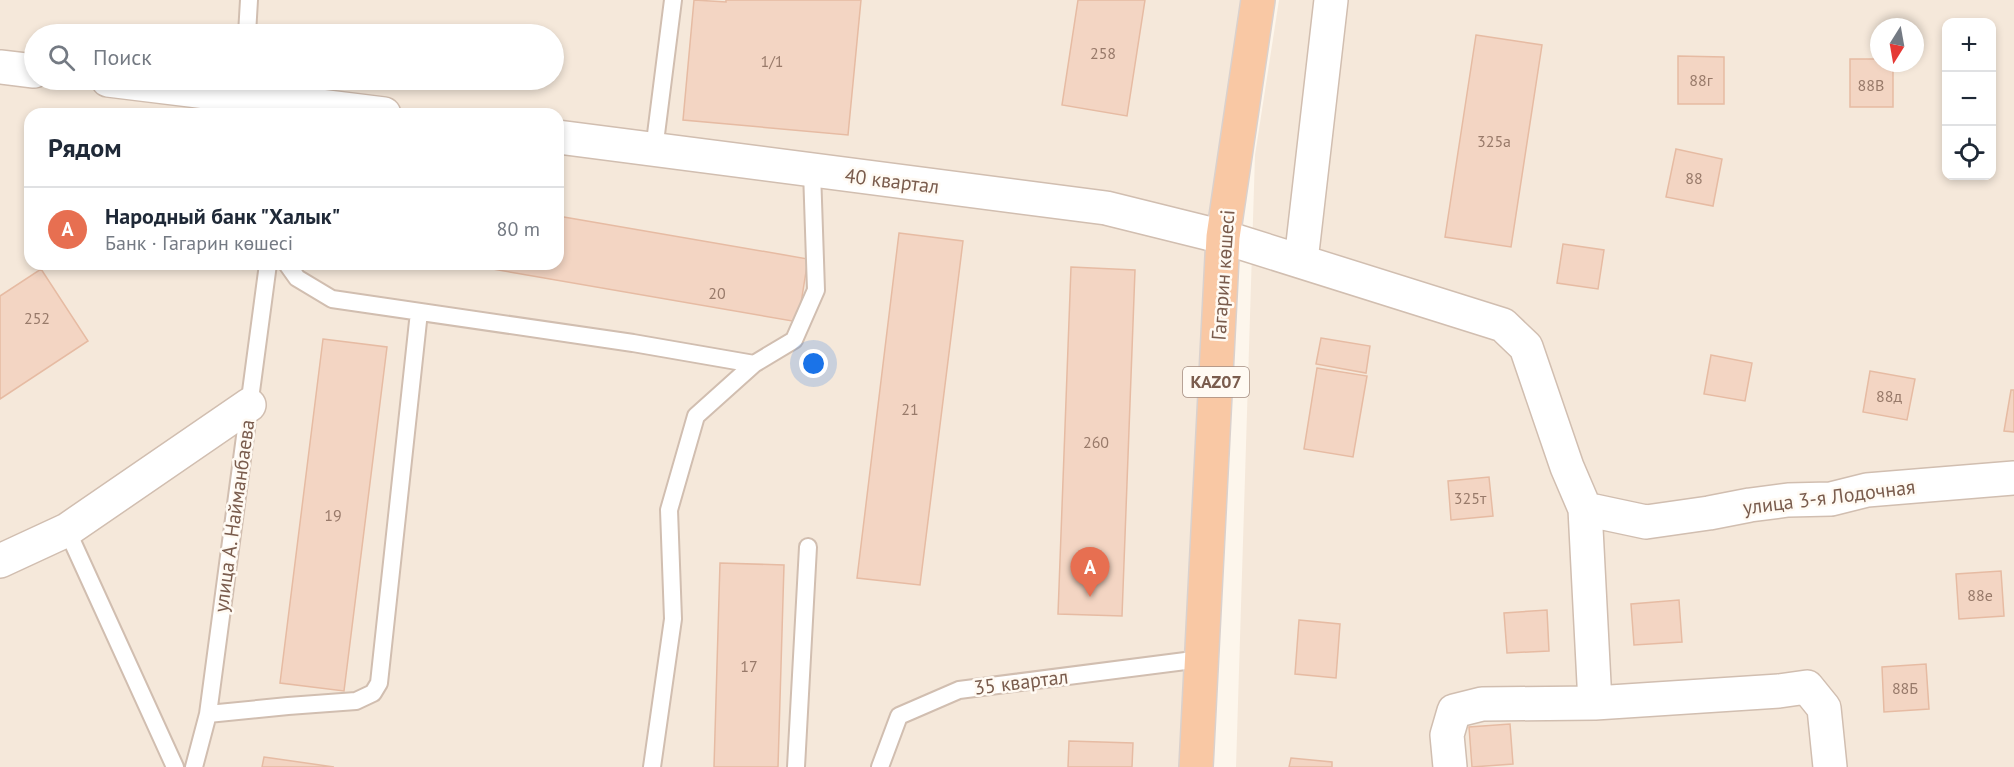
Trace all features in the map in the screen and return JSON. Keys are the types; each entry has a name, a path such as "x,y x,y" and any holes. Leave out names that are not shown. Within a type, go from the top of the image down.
{"highway":[{"name":"Гагарин көшесі","path":"1196,767 1223,237 1258,0"}],"street":[{"path":"1301,261 1331,0"},
{"path":"0,67 24,70"},
{"path":"196,90 339,108"},
{"name":"40 квартал","path":"564,138 1106,208 1223,237 1503,325 1526,347 1567,467 1585,509"},
{"path":"0,561 67,530 249,405"},
{"name":"улица 3-я Лодочная","path":"1585,509 1646,522 1788,500 1831,499 1867,490 2014,478"},
{"path":"1585,509 1595,703"},
{"path":"1450,767 1447,735 1454,711 1482,704 1595,703 1779,691 1807,687 1824,708 1830,767"}],"lane":[{"path":"248,24 249,0"},
{"path":"654,150 673,0"},
{"path":"652,767 673,619 669,510 696,416 754,364 794,340 816,290 812,171"},
{"name":"улица А. Найманбаева","path":"194,767 208,714 267,270"},
{"path":"291,270 297,278 332,298 633,343 754,364"},
{"path":"208,714 356,701 373,693 379,683 418,312"},
{"path":"67,530 175,767"},
{"path":"796,767 808,547"},
{"name":"35 квартал","path":"880,767 899,716 959,690 1201,660"}],"shaded area":[{"path":"0,0 1260,0 1193,767 0,767"},
{"path":"1279,0 2014,0 2014,767 1236,767 1255,155"}],"building":[{"path":"694,0 726,2 726,0 861,0 848,135 683,120"},
{"path":"1078,0 1145,0 1127,116 1062,105"},
{"path":"1476,35 1542,45 1511,247 1445,237"},
{"path":"1678,56 1724,57 1724,104 1678,104"},
{"path":"1850,59 1870,59 1870,72 1893,72 1893,107 1850,107"},
{"path":"1676,149 1722,159 1713,206 1666,197"},
{"path":"564,217 808,259 798,322 499,270 564,270"},
{"path":"899,233 963,241 920,585 857,578"},
{"path":"1563,244 1604,250 1598,289 1557,283"},
{"path":"1071,267 1135,270 1122,616 1058,614"},
{"path":"42,270 88,341 0,399 0,296"},
{"path":"1321,338 1370,346 1366,373 1316,364"},
{"path":"323,339 387,347 344,691 280,683"},
{"path":"1711,355 1752,363 1745,401 1704,394"},
{"path":"1317,368 1367,376 1353,457 1304,449"},
{"path":"1870,371 1915,379 1907,420 1863,412"},
{"path":"2011,390 2014,390 2014,432 2004,431"},
{"path":"1489,477 1493,516 1451,520 1448,481"},
{"path":"720,563 784,565 778,767 714,767"},
{"path":"2001,571 2004,616 1959,619 1956,574"},
{"path":"1679,600 1682,642 1634,645 1631,604"},
{"path":"1547,610 1549,651 1507,653 1504,613"},
{"path":"1299,620 1340,624 1336,678 1295,674"},
{"path":"1926,664 1929,709 1884,712 1882,667"},
{"path":"1510,724 1513,764 1472,767 1469,727"},
{"path":"1069,741 1133,743 1132,767 1068,767"},
{"path":"264,757 334,767 262,767"},
{"path":"1291,758 1332,762 1332,767 1289,767"}],"place":[{"name":"Народный банк \"Халык\"","path":"1090,597"}]}
